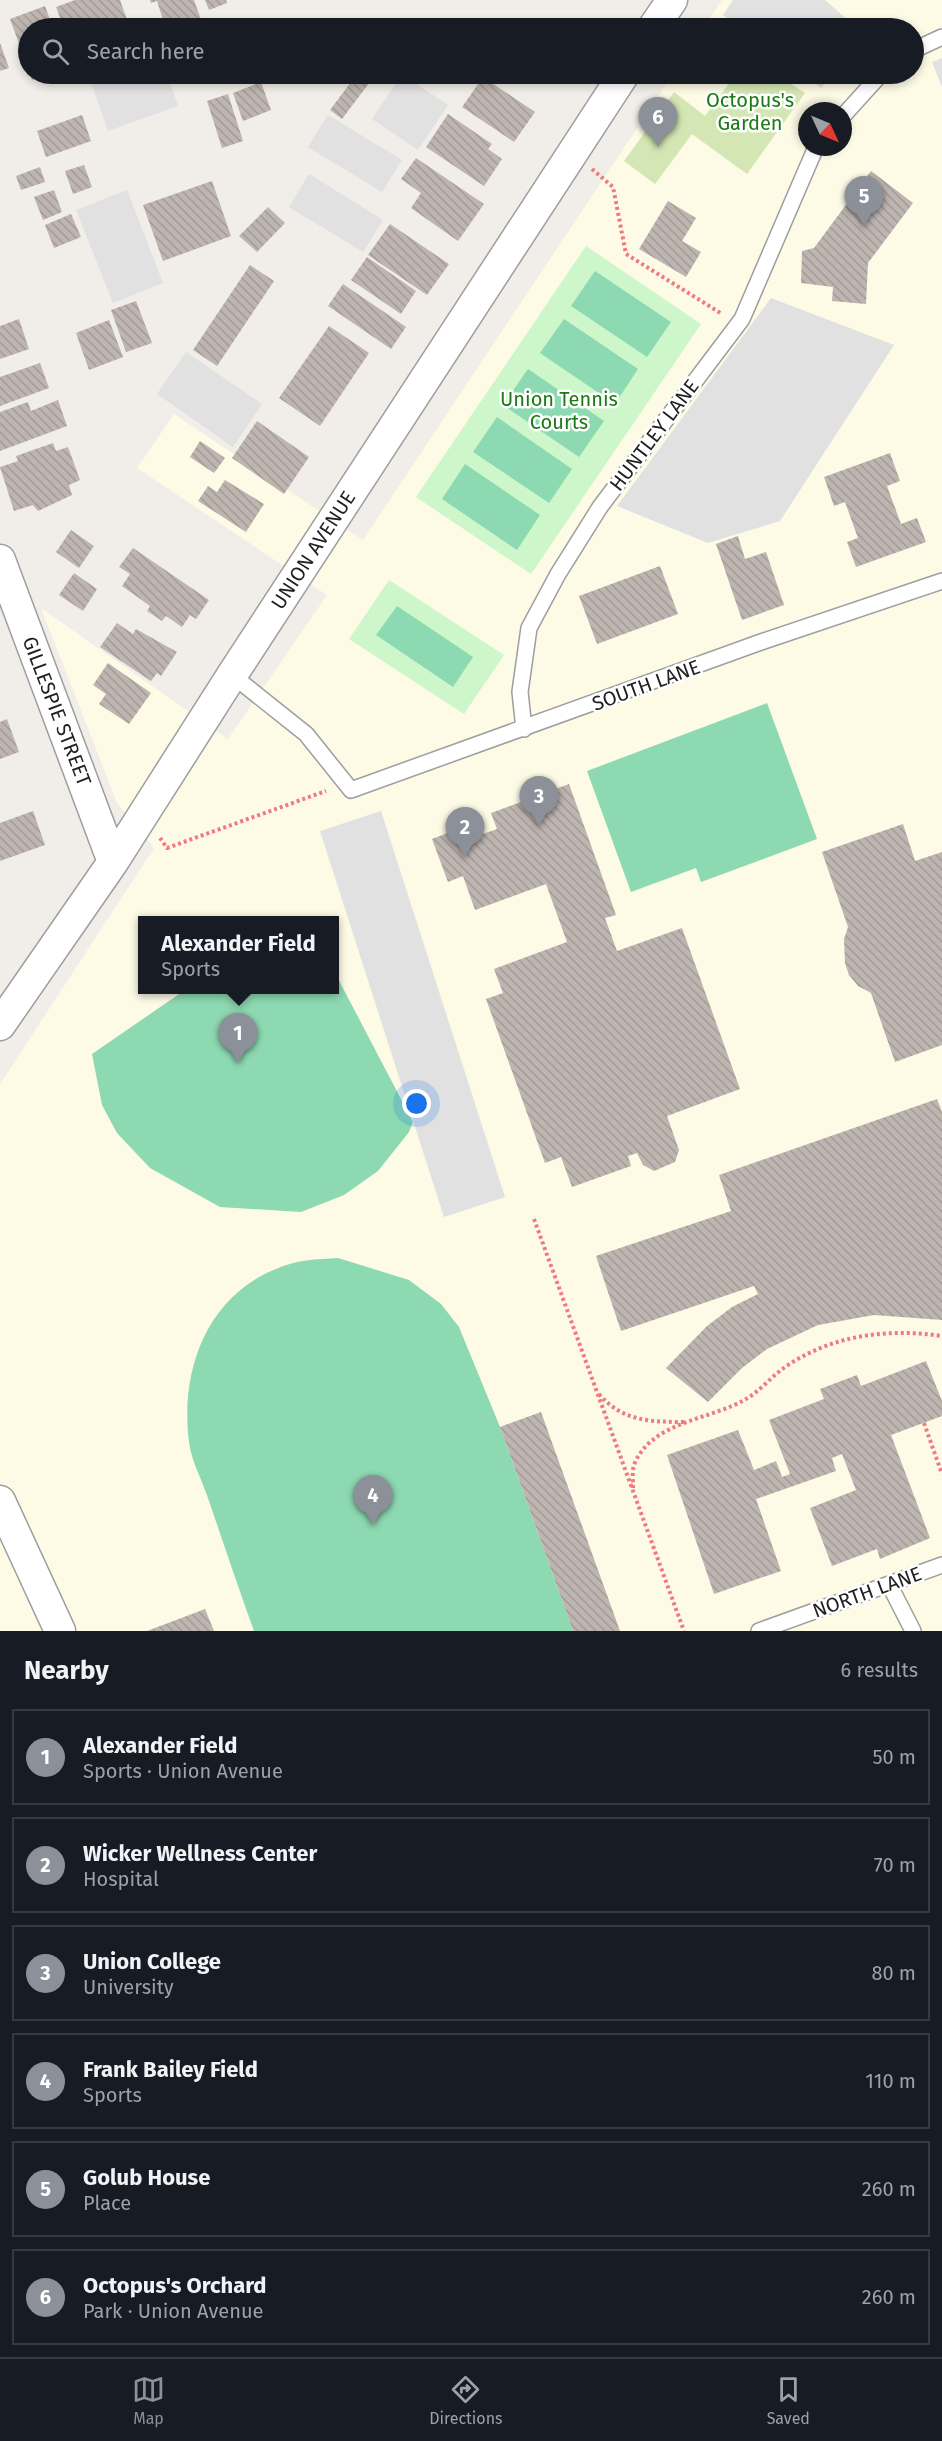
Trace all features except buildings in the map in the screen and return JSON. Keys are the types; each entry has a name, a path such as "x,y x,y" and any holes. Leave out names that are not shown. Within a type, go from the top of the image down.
{"street":[{"path":"660,18 672,0"},
{"name":"UNION AVENUE","path":"0,1025 144,815 232,675 617,84"},
{"name":"GILLESPIE STREET","path":"0,560 113,862"},
{"path":"0,1501 60,1631"}],"lane":[{"path":"924,46 942,38"},
{"path":"852,106 872,84"},
{"name":"HUNTLEY LANE","path":"524,729 520,692 529,628 558,574 600,507 738,324 812,156"},
{"name":"SOUTH LANE","path":"348,787 524,729 761,642 942,581"},
{"path":"232,675 306,734 348,787"},
{"name":"NORTH LANE","path":"759,1631 942,1565"},
{"path":"890,1584 913,1631"}],"path":[{"path":"572,152 613,188 626,254 738,324"},
{"path":"144,815 167,848 348,787"},
{"path":"534,1219 684,1631"},
{"path":"633,1491 634,1466 646,1448 661,1434 747,1399 785,1367 806,1354 830,1344 886,1332 942,1336"},
{"path":"597,1391 608,1404 624,1415 642,1421 688,1422"},
{"path":"924,1423 942,1474"}],"shaded area":[{"path":"722,0 942,0 942,1631 0,1631 0,1084 154,848 117,803 41,608 228,739 327,595 137,468 174,414 363,540 666,84 924,84 924,18 710,18"},
{"path":"733,0 825,0 846,18 727,18 723,15"},
{"path":"942,58 942,87 932,62"},
{"path":"92,84 170,84 178,106 108,131"},
{"path":"395,84 417,84 448,105 418,150 372,119"},
{"path":"328,115 402,160 382,192 308,147"},
{"path":"309,174 383,220 363,252 289,207"},
{"path":"127,190 163,283 113,303 76,210"},
{"path":"771,298 894,345 780,521 708,543 617,506"},
{"path":"186,352 262,404 233,447 157,394"},
{"path":"381,811 505,1197 444,1217 320,831"}],"green space":[{"name":"Octopus's Garden","path":"729,84 791,84 805,93 747,174 692,134 655,184 624,161 674,92 705,116"},
{"name":"Union Tennis Courts","path":"586,246 701,324 531,574 416,497"},
{"path":"595,271 671,322 647,357 571,306"},
{"path":"564,319 638,369 615,404 540,353"},
{"path":"528,369 604,421 579,457 503,405"},
{"path":"497,417 572,469 549,503 473,452"},
{"path":"465,464 540,515 517,550 442,499"},
{"path":"389,580 504,655 464,714 349,639"},
{"path":"397,606 473,657 453,687 376,635"},
{"path":"767,703 817,839 701,882 696,868 631,892 587,771"},
{"path":"339,981 413,1122 409,1132 378,1171 344,1195 301,1212 220,1207 150,1168 117,1133 102,1105 92,1054 179,994 339,994"},
{"path":"338,1258 409,1280 441,1304 459,1327 500,1427 573,1631 254,1631 190,1449 187,1415 194,1363 215,1317 232,1298 252,1282 276,1269 298,1262"}],"place":[{"name":"Octopus's Orchard","path":"658,147"},
{"name":"Golub House","path":"864,226"},
{"name":"Union College","path":"539,826"},
{"name":"Wicker Wellness Center","path":"465,857"},
{"name":"Alexander Field","path":"238,1063"},
{"name":"Frank Bailey Field","path":"373,1525"}]}
